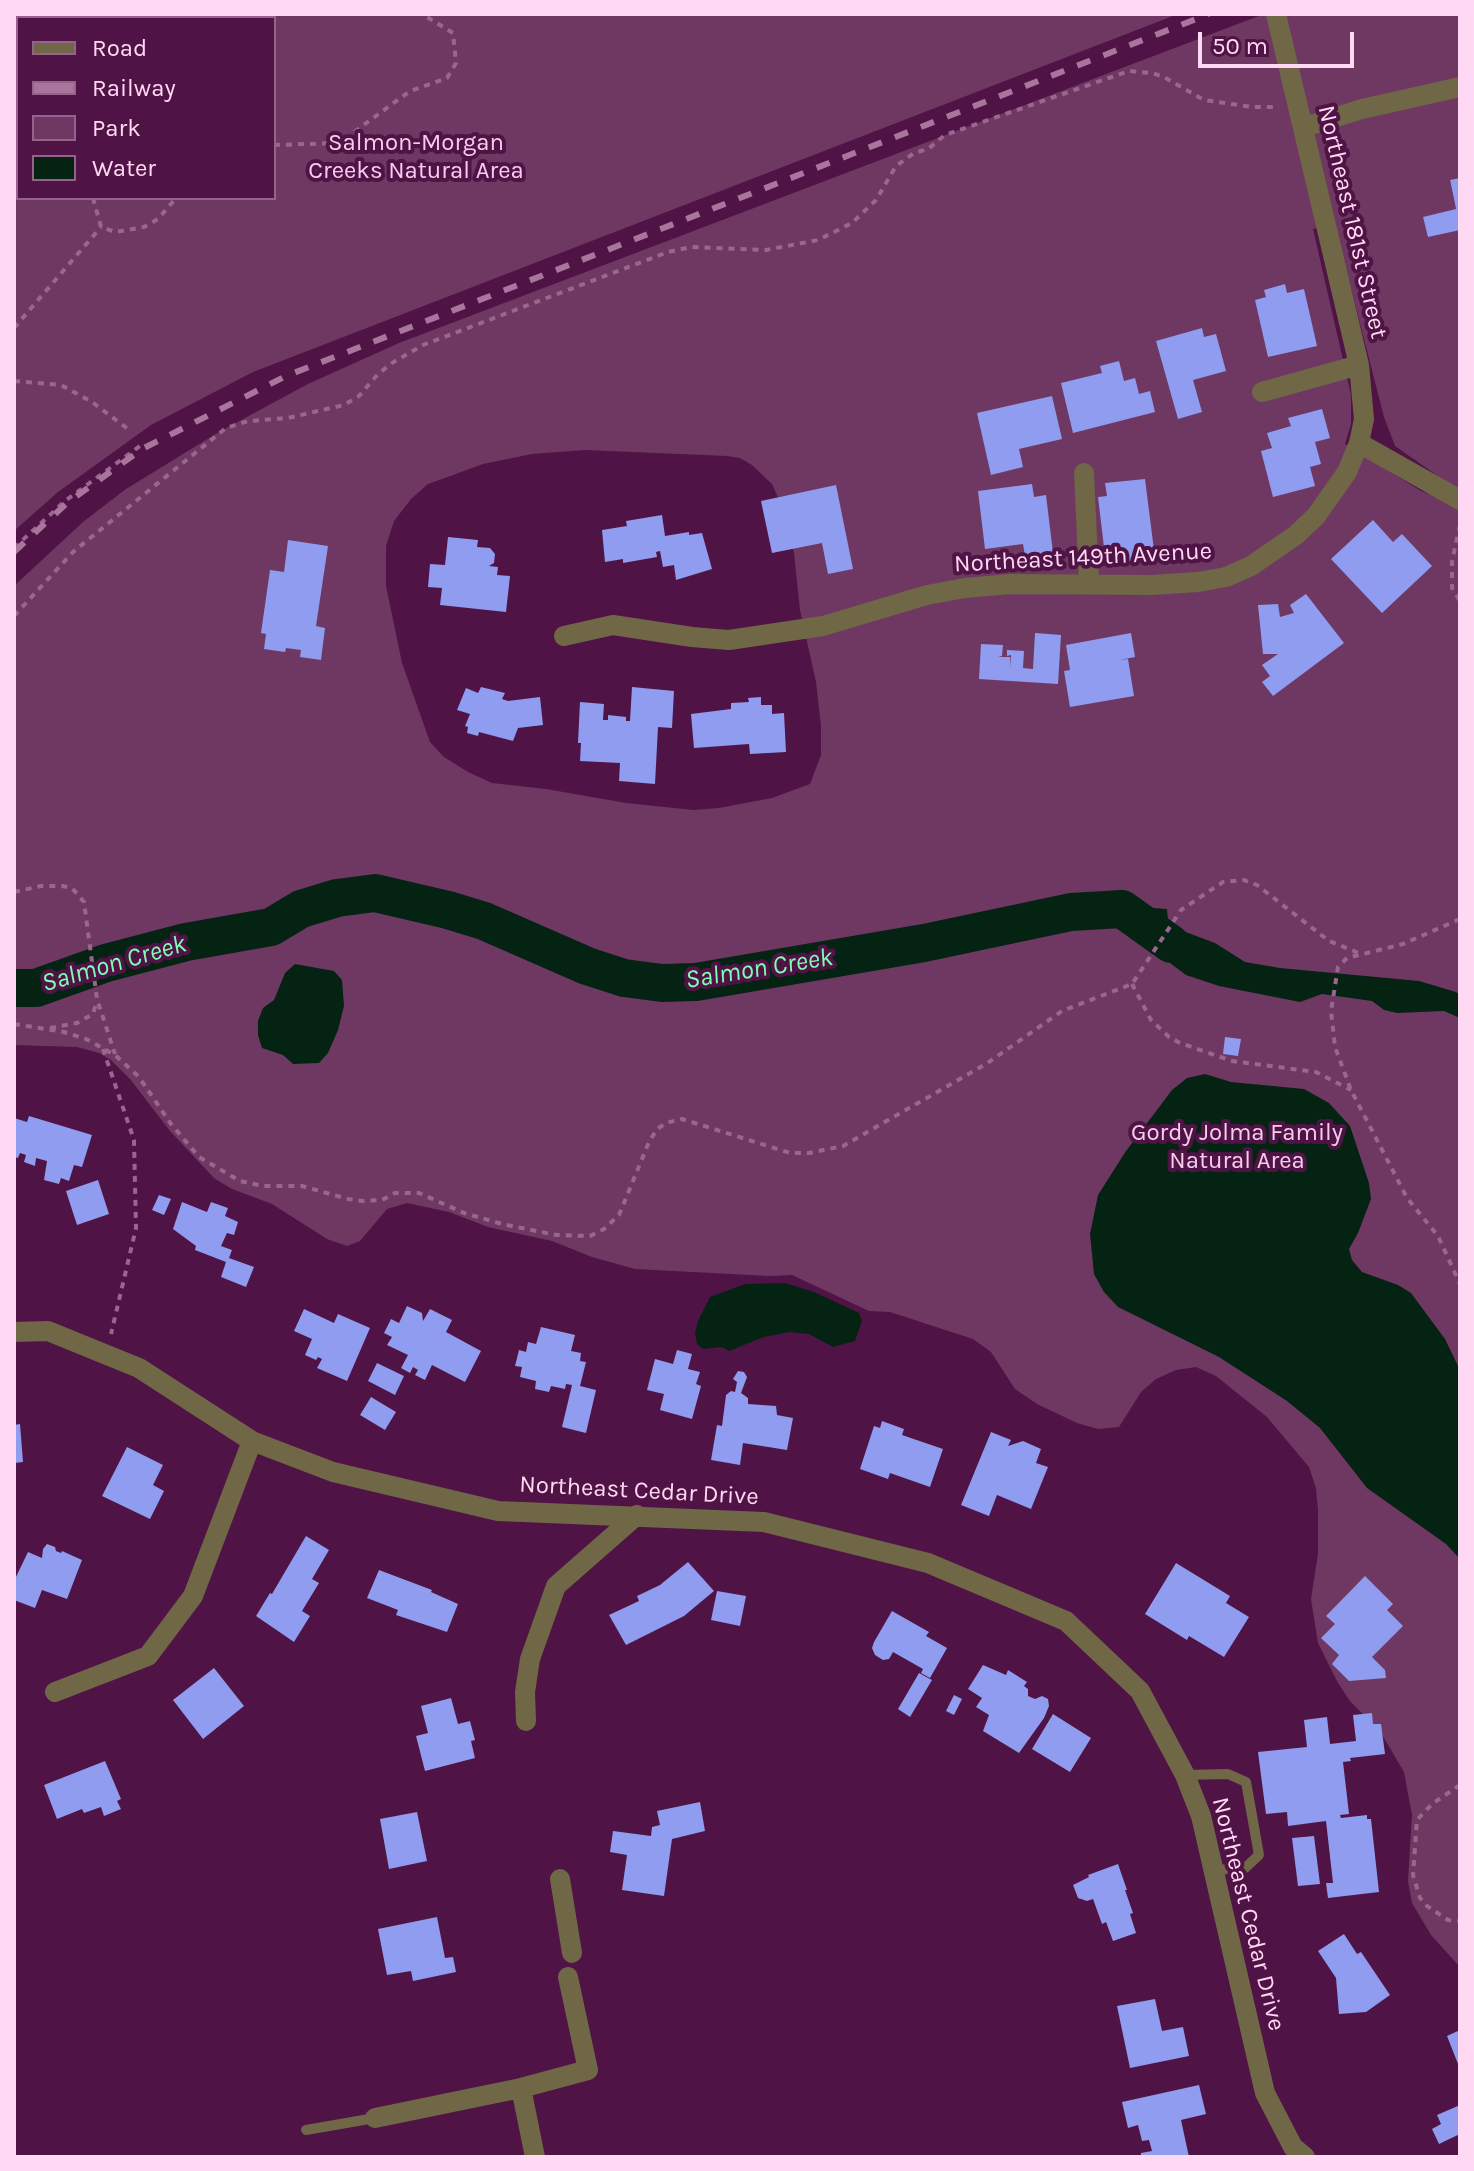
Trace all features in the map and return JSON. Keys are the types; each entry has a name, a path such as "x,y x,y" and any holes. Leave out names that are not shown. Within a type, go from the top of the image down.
{"street":[{"name":"Northeast 181st Street","path":"1276,14 1359,365 1364,419 1359,443"},
{"path":"1304,127 1362,109 1460,87"},
{"path":"1262,392 1359,365"},
{"path":"1359,443 1460,500"},
{"name":"Northeast 149th Avenue","path":"564,636 613,625 729,640 823,626 927,595 965,588 1010,584 1152,585 1226,577 1274,552 1316,516 1347,472 1359,443"},
{"path":"1084,473 1089,583"},
{"name":"Northeast Cedar Drive","path":"14,1332 48,1331 139,1368 252,1441 333,1472 498,1511 764,1522 928,1563 1066,1621 1140,1691 1185,1775 1201,1816 1265,2093 1293,2147 1305,2157"},
{"path":"55,1692 148,1656 193,1596 252,1441"},
{"path":"526,1721 525,1692 530,1659 556,1586 637,1515"},
{"path":"560,1879 572,1953"},
{"path":"375,2118 521,2088 588,2070 568,1977"},
{"path":"521,2088 535,2157"}],"lane":[{"path":"1185,1775 1228,1774 1246,1782 1259,1855 1245,1868 1214,1870"},
{"path":"306,2130 375,2118"}],"path":[{"path":"276,145 339,143 410,91 447,78 456,63 453,33 422,14"},
{"path":"14,616 73,552 226,428 248,421 288,418 344,405 359,396 378,374 406,353 423,345 668,252 691,247 766,250 818,240 852,223 876,200 896,166 914,153 928,149 945,135 1129,71 1164,77 1204,100 1252,107 1279,107"},
{"path":"94,200 101,227"},
{"path":"101,227 115,232 144,227 158,219 174,200"},
{"path":"14,328 101,227"},
{"path":"14,381 61,385 92,402 128,429"},
{"path":"14,548 65,501 140,446"},
{"path":"1460,525 1456,535 1452,588 1460,601"},
{"path":"14,1024 64,1032 86,1039 115,1055 139,1077 171,1124 199,1157 240,1181 263,1186 302,1186 363,1201 382,1200 395,1193 419,1193 464,1213 502,1224 556,1235 590,1236 604,1229 619,1215 649,1142 657,1129 666,1123 682,1119 790,1153 809,1153 843,1146 986,1064 1062,1011 1132,984 1181,910 1214,886 1231,880 1244,880 1257,885 1329,941 1361,954"},
{"path":"14,892 41,886 72,888 84,902 97,999 115,1055"},
{"path":"1460,919 1403,944 1347,958 1338,967 1331,1011 1335,1047 1351,1090 1407,1198 1438,1236 1460,1284"},
{"path":"1132,984 1158,1028 1180,1043 1232,1061 1316,1072 1351,1090"},
{"path":"43,1029 77,1023 93,1014 97,999"},
{"path":"103,1049 134,1140 136,1228 106,1355"},
{"path":"1460,1785 1432,1804 1417,1820 1413,1875 1420,1898 1427,1906 1448,1920 1460,1921"}],"green space":[{"name":"Salmon-Morgan Creeks Natural Area","path":"14,14 1178,14 253,372 151,425 58,492 14,531"},
{"name":"Gordy Jolma Family Natural Area","path":"1264,14 1460,14 1460,178 1450,181 1460,228 1460,1967 1431,1935 1412,1903 1408,1881 1412,1815 1404,1772 1381,1733 1350,1701 1338,1683 1318,1643 1311,1599 1318,1554 1318,1510 1316,1488 1309,1467 1267,1417 1216,1376 1196,1367 1176,1370 1156,1379 1141,1392 1119,1427 1098,1429 1077,1423 1037,1404 1015,1389 991,1352 973,1339 890,1312 869,1311 792,1275 635,1269 552,1241 488,1227 449,1212 407,1203 387,1209 360,1241 347,1246 327,1239 272,1204 232,1189 214,1178 111,1060 77,1047 14,1045 14,586 83,522 126,489 219,432 308,384 399,343","holes":["1334,222 1384,417 1395,446 1445,481 1437,497 1421,491 1345,444 1351,424 1351,395 1313,229","585,450 740,458 772,484 784,511 794,553 800,610 816,682 821,755 810,784 772,798 719,808 693,810 626,803 492,783 444,757 430,742 402,663 386,586 386,546 394,521 428,484 483,464 532,454"]}],"water":[{"path":"1126,906 1167,909 1168,920 1183,931 1215,943 1245,962 1419,981 1456,992 1460,995 1460,1018 1444,1011 1397,1013 1384,1010 1372,1001 1322,994 1300,1002 1219,986 1186,975 1144,938"},
{"path":"295,964 334,971 342,980 344,1006 338,1030 328,1053 319,1063 293,1064 283,1055 262,1048 258,1035 258,1021 263,1008 274,1000 285,973"},
{"path":"1205,1074 1231,1082 1304,1089 1329,1103 1350,1126 1369,1183 1371,1199 1349,1249 1352,1260 1362,1272 1411,1293 1445,1339 1460,1370 1460,1559 1446,1544 1367,1488 1320,1428 1287,1401 1219,1357 1118,1307 1104,1292 1094,1274 1090,1234 1098,1195 1126,1151 1172,1090 1187,1078"},
{"path":"785,1283 814,1292 859,1313 862,1321 855,1341 833,1347 809,1334 789,1332 764,1337 729,1351 722,1347 703,1349 697,1344 695,1333 698,1321 710,1297 745,1284"}],"building":[{"path":"1460,178 1460,230 1428,237 1423,217 1456,209 1450,180"},
{"path":"1285,284 1287,293 1304,289 1317,346 1268,357 1255,300 1266,297 1264,290"},
{"path":"1202,328 1204,337 1216,334 1226,371 1193,380 1202,412 1178,419 1156,341"},
{"path":"1119,361 1124,381 1135,378 1139,394 1150,391 1155,412 1073,433 1061,383 1102,373 1100,366"},
{"path":"1052,396 1062,439 1019,449 1023,467 991,475 977,413"},
{"path":"1322,409 1330,438 1315,442 1321,464 1310,467 1315,486 1273,497 1261,451 1272,448 1267,433 1291,426 1288,418"},
{"path":"1145,479 1155,558 1106,564 1098,497 1107,496 1105,483"},
{"path":"1032,484 1034,497 1046,495 1053,553 1025,556 1023,544 985,549 978,491"},
{"path":"836,485 853,569 828,574 822,543 772,553 761,501"},
{"path":"662,515 665,536 702,533 712,569 676,580 674,565 663,567 660,551 656,552 657,557 623,563 623,559 605,562 602,530 627,526 626,521"},
{"path":"1373,520 1393,542 1402,534 1432,566 1382,613 1331,559"},
{"path":"448,537 478,540 477,547 490,548 495,554 494,563 489,566 498,567 497,575 510,576 506,612 440,605 442,588 428,587 430,564 445,565"},
{"path":"288,540 328,546 316,626 325,628 321,660 300,657 301,650 286,648 285,652 264,649 266,634 261,633 270,570 284,572"},
{"path":"1306,594 1344,643 1273,696 1262,682 1270,676 1262,665 1278,654 1263,654 1258,605 1278,604 1280,617 1294,613 1290,605"},
{"path":"1035,633 1061,635 1058,684 979,679 981,644 1003,645 1002,656 998,657 1010,657 1010,667 1011,655 1007,656 1007,650 1024,651 1023,668 1033,669"},
{"path":"1131,633 1135,657 1120,660 1128,659 1134,696 1070,707 1064,671 1070,670 1066,645"},
{"path":"481,687 505,693 502,699 508,701 540,697 543,725 518,728 513,741 479,732 478,736 467,733 468,727 465,726 470,714 457,710 466,688 478,693"},
{"path":"632,687 674,691 672,728 658,727 655,784 619,781 620,763 580,761 580,702 604,704 603,720 608,720 608,715 626,717 626,721 630,721"},
{"path":"761,697 761,705 772,705 772,714 784,713 786,752 750,754 749,744 694,748 691,714 731,709 731,703 749,702 748,698"},
{"path":"1225,1037 1241,1039 1238,1056 1223,1054"},
{"path":"29,1116 92,1135 82,1167 74,1165 69,1181 61,1178 59,1184 44,1180 47,1161 36,1158 35,1166 24,1162 26,1155 20,1153 18,1158 14,1157 14,1118 27,1122"},
{"path":"98,1180 109,1214 77,1225 66,1191"},
{"path":"159,1195 171,1199 164,1215 152,1210"},
{"path":"182,1202 207,1212 211,1202 228,1208 225,1216 238,1222 234,1235 227,1233 221,1246 232,1250 229,1258 254,1267 246,1287 221,1277 226,1262 195,1250 196,1246 173,1229"},
{"path":"407,1306 422,1313 423,1321 430,1309 452,1320 446,1332 481,1351 465,1382 432,1365 425,1380 415,1375 418,1370 413,1367 410,1373 401,1368 408,1355 387,1345 392,1337 384,1333 391,1319 399,1323"},
{"path":"304,1309 334,1323 338,1314 370,1328 347,1381 317,1368 322,1359 305,1355 312,1339 294,1331"},
{"path":"541,1327 575,1335 571,1351 581,1353 580,1361 586,1362 580,1386 596,1390 586,1433 562,1427 572,1385 566,1384 565,1389 551,1386 549,1392 535,1389 536,1381 520,1377 522,1367 515,1366 519,1350 526,1352 528,1342 536,1344"},
{"path":"677,1350 692,1354 688,1369 700,1372 696,1384 701,1386 692,1419 660,1410 664,1394 647,1390 655,1359 673,1364"},
{"path":"377,1363 404,1376 395,1395 368,1381"},
{"path":"738,1371 744,1372 747,1377 741,1393 748,1398 748,1404 776,1406 777,1415 793,1418 787,1450 743,1443 740,1465 711,1460 717,1425 722,1426 726,1395 735,1392 737,1382 733,1379"},
{"path":"371,1397 396,1412 385,1430 360,1415"},
{"path":"882,1421 904,1429 902,1435 943,1449 930,1487 890,1473 888,1479 860,1469 874,1426 880,1428"},
{"path":"20,1424 23,1462 14,1463 14,1425"},
{"path":"991,1432 1011,1440 1008,1446 1023,1441 1041,1449 1036,1463 1048,1467 1031,1509 997,1495 989,1516 961,1505"},
{"path":"127,1447 163,1465 153,1485 164,1491 150,1519 102,1496"},
{"path":"306,1536 329,1550 312,1579 319,1583 302,1611 310,1616 294,1642 256,1616"},
{"path":"47,1544 55,1547 56,1551 82,1560 67,1599 42,1590 35,1608 14,1600 14,1581 28,1552 42,1558"},
{"path":"688,1562 714,1591 684,1616 626,1645 609,1615 639,1601 637,1596 660,1585"},
{"path":"1176,1563 1230,1596 1226,1603 1249,1617 1224,1657 1189,1636 1187,1640 1145,1614"},
{"path":"379,1570 432,1590 458,1604 447,1632 396,1615 398,1610 367,1598"},
{"path":"1365,1576 1393,1604 1387,1610 1403,1626 1372,1657 1385,1670 1386,1678 1349,1681 1332,1664 1339,1655 1321,1638 1335,1624 1326,1616"},
{"path":"717,1591 746,1596 740,1626 711,1620"},
{"path":"892,1611 929,1632 926,1636 947,1648 930,1678 921,1673 923,1669 893,1652 889,1659 883,1660 875,1655 872,1648 874,1642"},
{"path":"983,1665 1006,1675 1008,1670 1027,1682 1024,1686 1028,1689 1028,1696 1048,1699 1049,1706 1044,1718 1019,1753 983,1731 989,1715 976,1707 982,1698 968,1689"},
{"path":"214,1668 244,1706 203,1739 173,1700"},
{"path":"919,1673 932,1680 910,1717 898,1709"},
{"path":"954,1695 962,1699 954,1715 946,1711"},
{"path":"451,1698 458,1724 470,1721 475,1740 471,1741 475,1758 425,1771 416,1736 428,1733 421,1706"},
{"path":"1372,1713 1373,1724 1381,1724 1385,1754 1350,1758 1351,1761 1343,1762 1349,1814 1340,1815 1341,1818 1367,1815 1367,1819 1371,1819 1379,1892 1328,1898 1326,1883 1333,1883 1326,1821 1288,1826 1287,1812 1266,1814 1258,1752 1307,1747 1304,1720 1327,1717 1330,1744 1356,1741 1353,1715"},
{"path":"1053,1714 1091,1738 1070,1772 1032,1749"},
{"path":"105,1761 121,1799 117,1801 121,1809 104,1816 101,1807 84,1813 82,1809 57,1819 44,1785"},
{"path":"700,1802 705,1831 672,1839 664,1896 622,1890 627,1855 610,1852 613,1831 651,1836 652,1827 660,1825 657,1811"},
{"path":"417,1812 427,1861 389,1869 380,1819"},
{"path":"1314,1836 1320,1884 1298,1886 1292,1838"},
{"path":"1118,1864 1136,1933 1113,1941 1106,1922 1102,1924 1093,1899 1078,1898 1073,1885 1088,1875"},
{"path":"437,1917 445,1958 453,1957 456,1972 413,1981 411,1971 387,1975 378,1929"},
{"path":"1344,1934 1357,1954 1361,1952 1390,1995 1366,2012 1339,2014 1336,1978 1318,1951"},
{"path":"1155,1999 1162,2031 1183,2027 1189,2056 1130,2068 1117,2006"},
{"path":"1460,2030 1460,2069 1447,2036"},
{"path":"1199,2085 1206,2114 1181,2120 1189,2157 1141,2157 1141,2153 1152,2151 1149,2140 1142,2141 1138,2125 1128,2128 1122,2102"},
{"path":"1460,2105 1460,2134 1439,2144 1432,2129 1441,2124 1437,2115"}],"waterway":[{"name":"Salmon Creek","path":"14,988 36,988 106,963 186,942 271,927 301,909 337,898 375,893 484,921 587,966 624,978 662,983 696,982 924,943 1071,912 1122,909 1171,944"}],"railway":[{"path":"14,552 67,503 142,449 286,376 1209,14"}]}
